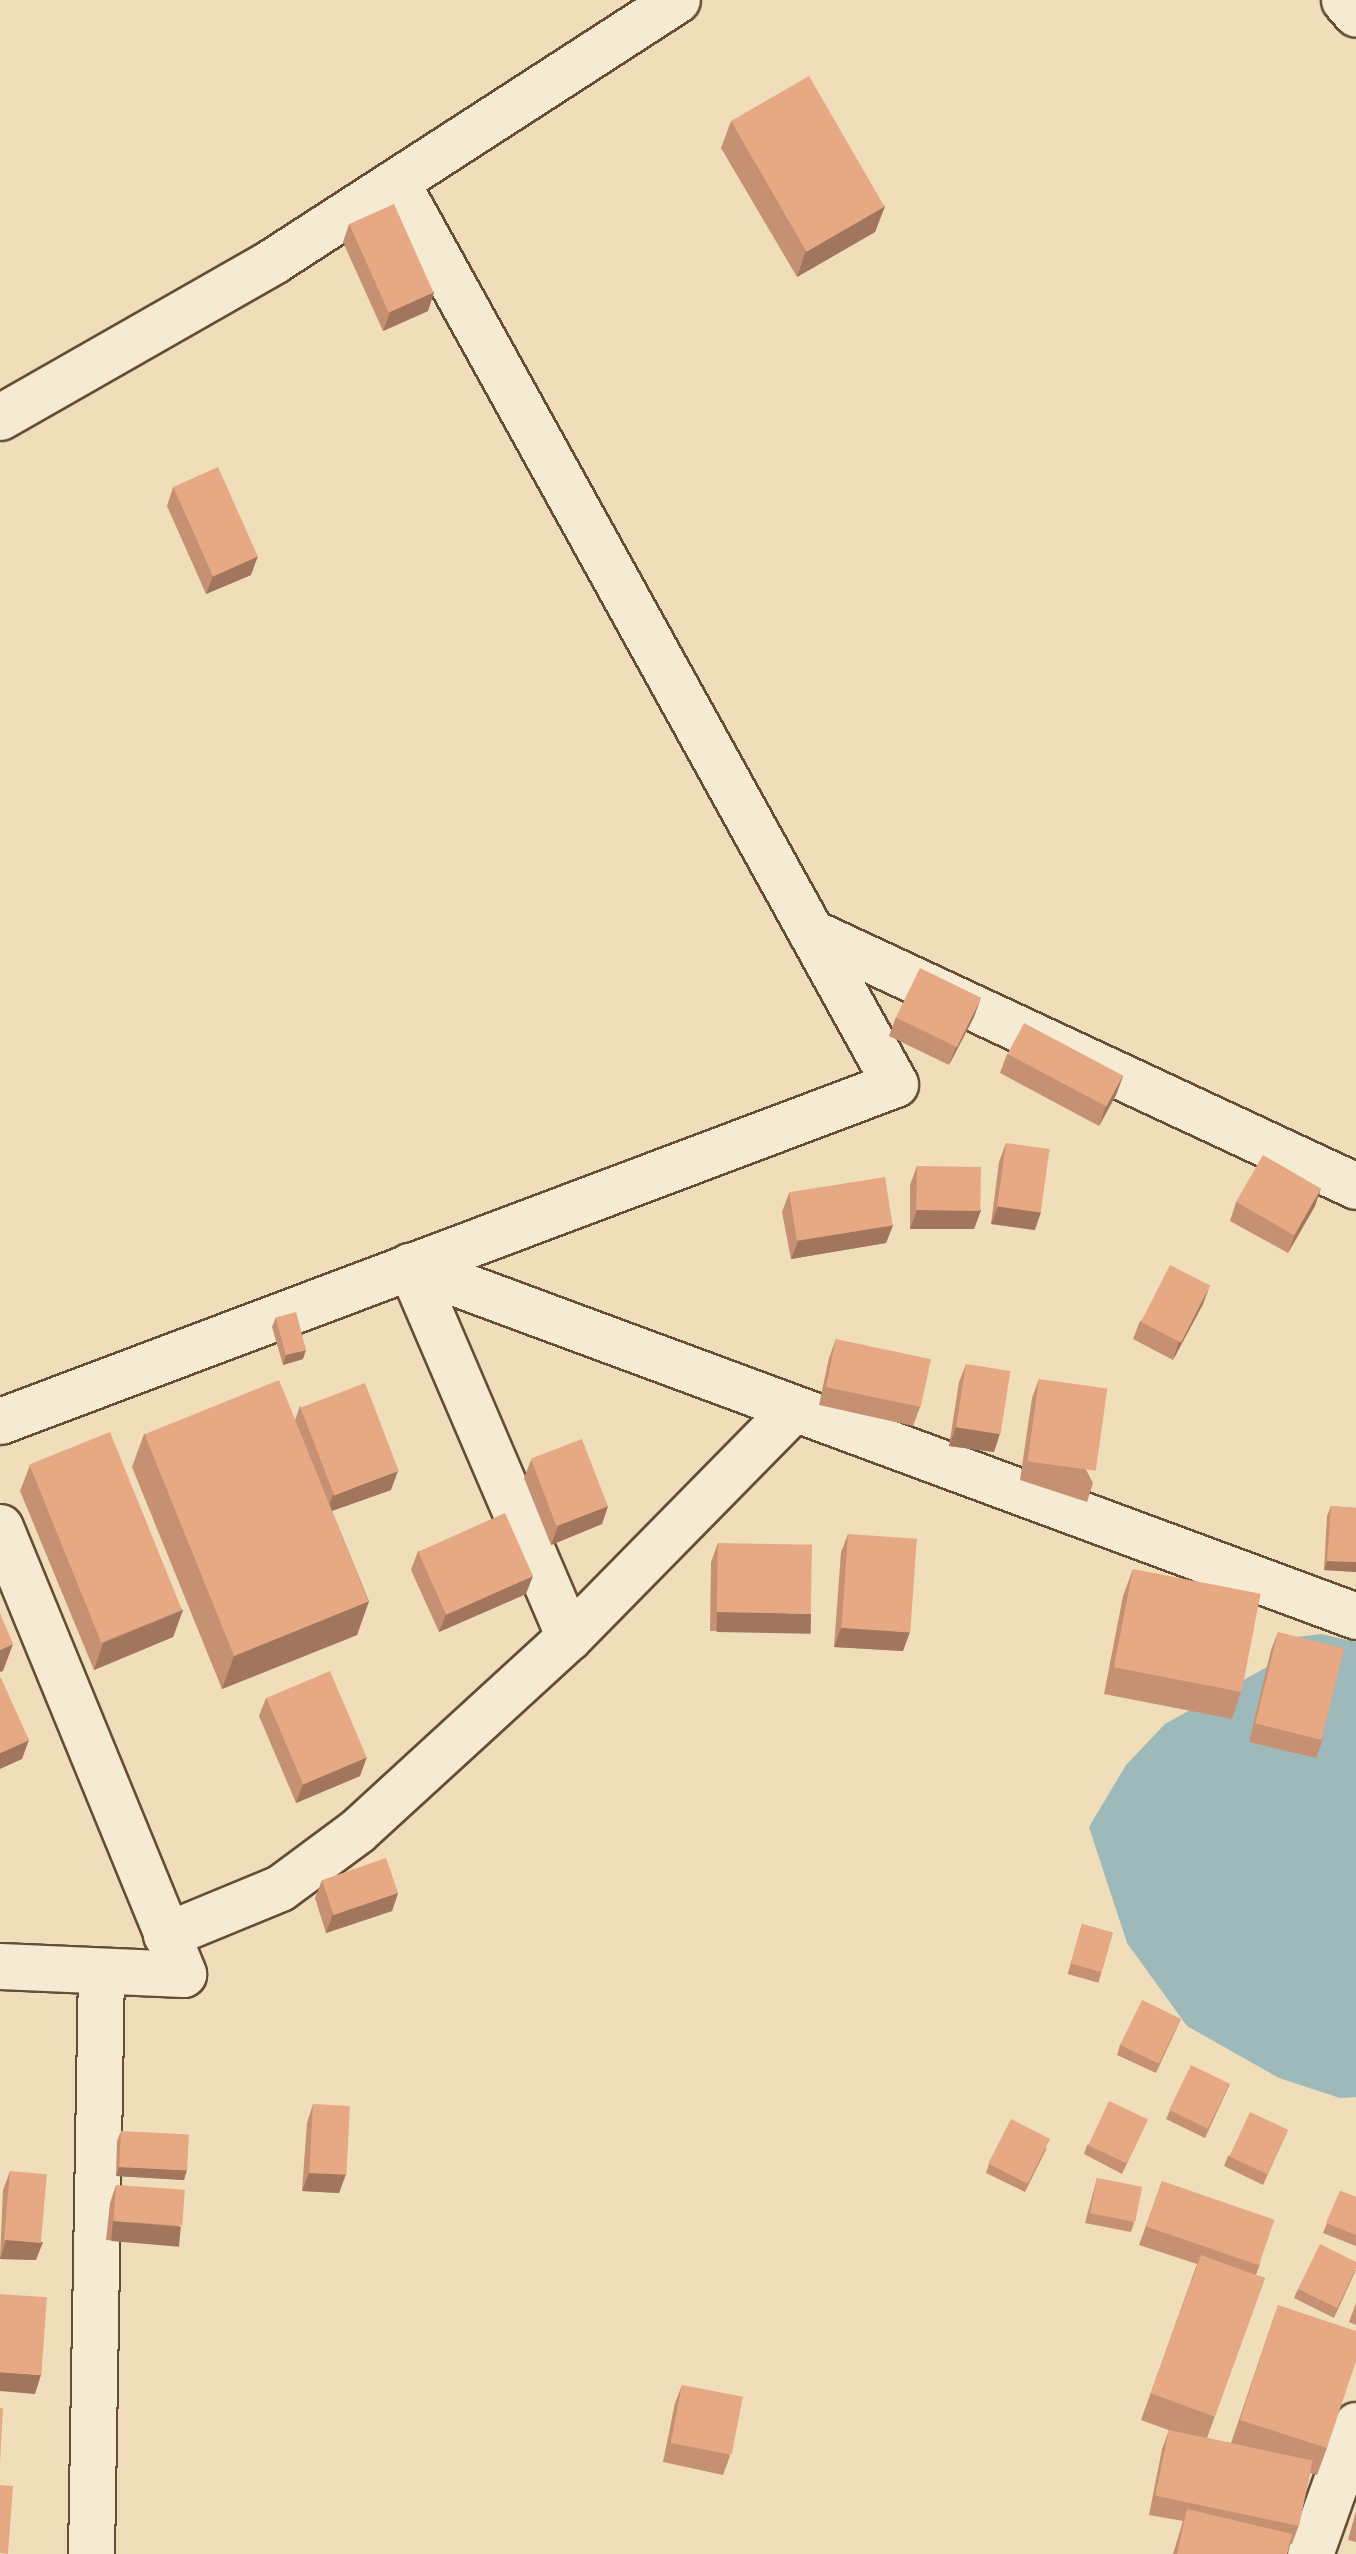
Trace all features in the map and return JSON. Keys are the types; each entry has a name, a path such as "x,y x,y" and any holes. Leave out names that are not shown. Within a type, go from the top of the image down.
{"street":[{"path":"0,417 396,182 677,0"},
{"path":"1344,0 1356,14"},
{"path":"0,1420 895,1084 396,182"},
{"path":"811,932 1356,1186"},
{"path":"410,1266 1356,1616"},
{"path":"410,1266 569,1637"},
{"path":"166,1935 280,1888 341,1843 569,1637 793,1409"},
{"path":"0,1526 182,1974 0,1966"},
{"path":"91,2554 101,1971"},
{"path":"1310,2554 1356,2426"}],"water":[{"path":"1321,1634 1356,1642 1356,2097 1340,2098 1279,2078 1187,2026 1127,1943 1089,1827 1126,1765 1165,1724 1267,1667 1288,1638"}],"building":[{"path":"809,76 884,207 807,252 731,121"},
{"path":"394,204 433,293 389,313 349,224"},
{"path":"218,467 258,557 213,576 173,487"},
{"path":"920,968 981,998 957,1047 896,1017"},
{"path":"1024,1023 1123,1076 1106,1106 1008,1054"},
{"path":"1006,1143 1050,1149 1041,1213 997,1206"},
{"path":"1263,1155 1321,1188 1294,1235 1236,1202"},
{"path":"917,1166 981,1167 980,1211 916,1210"},
{"path":"885,1177 893,1225 797,1241 789,1192"},
{"path":"1170,1265 1210,1285 1181,1342 1141,1322"},
{"path":"296,1312 306,1350 286,1355 276,1317"},
{"path":"836,1339 931,1359 921,1407 826,1387"},
{"path":"966,1364 1010,1371 1000,1434 956,1427"},
{"path":"1039,1379 1107,1389 1096,1471 1027,1461"},
{"path":"279,1380 369,1602 234,1656 145,1434"},
{"path":"365,1383 399,1471 334,1495 301,1408"},
{"path":"110,1432 182,1610 101,1643 29,1465"},
{"path":"582,1439 608,1506 556,1526 531,1459"},
{"path":"1331,1506 1356,1508 1356,1562 1327,1561"},
{"path":"505,1513 533,1576 446,1615 418,1552"},
{"path":"848,1534 917,1539 910,1633 841,1628"},
{"path":"718,1543 812,1545 811,1614 717,1612"},
{"path":"1133,1569 1261,1594 1242,1692 1114,1667"},
{"path":"0,1613 13,1644 0,1650"},
{"path":"1278,1632 1344,1648 1321,1740 1255,1723"},
{"path":"330,1671 367,1758 303,1784 266,1698"},
{"path":"0,1678 29,1740 0,1753"},
{"path":"386,1858 398,1893 334,1915 322,1880"},
{"path":"1082,1924 1113,1933 1101,1972 1071,1963"},
{"path":"1142,2000 1181,2019 1159,2064 1120,2045"},
{"path":"1191,2065 1230,2084 1208,2129 1169,2110"},
{"path":"1109,2101 1148,2119 1127,2164 1088,2145"},
{"path":"313,2104 350,2106 346,2175 309,2173"},
{"path":"1250,2112 1288,2130 1267,2174 1229,2156"},
{"path":"1011,2119 1050,2139 1028,2184 988,2164"},
{"path":"121,2131 189,2135 187,2171 119,2167"},
{"path":"10,2171 47,2174 41,2243 4,2240"},
{"path":"1097,2178 1142,2187 1135,2222 1090,2213"},
{"path":"1162,2181 1275,2220 1259,2265 1146,2226"},
{"path":"116,2185 185,2190 182,2226 113,2221"},
{"path":"1340,2191 1356,2197 1356,2235 1326,2223"},
{"path":"1320,2244 1356,2262 1337,2308 1298,2289"},
{"path":"1201,2255 1265,2278 1215,2416 1151,2393"},
{"path":"0,2294 47,2297 41,2375 0,2372"},
{"path":"1278,2305 1356,2331 1356,2361 1327,2448 1240,2420"},
{"path":"682,2385 743,2397 732,2455 671,2443"},
{"path":"0,2408 3,2408 0,2464"},
{"path":"1169,2430 1313,2461 1299,2526 1155,2496"},
{"path":"0,2485 13,2486 8,2554 0,2553"},
{"path":"1187,2509 1292,2534 1287,2554 1177,2554"}]}
